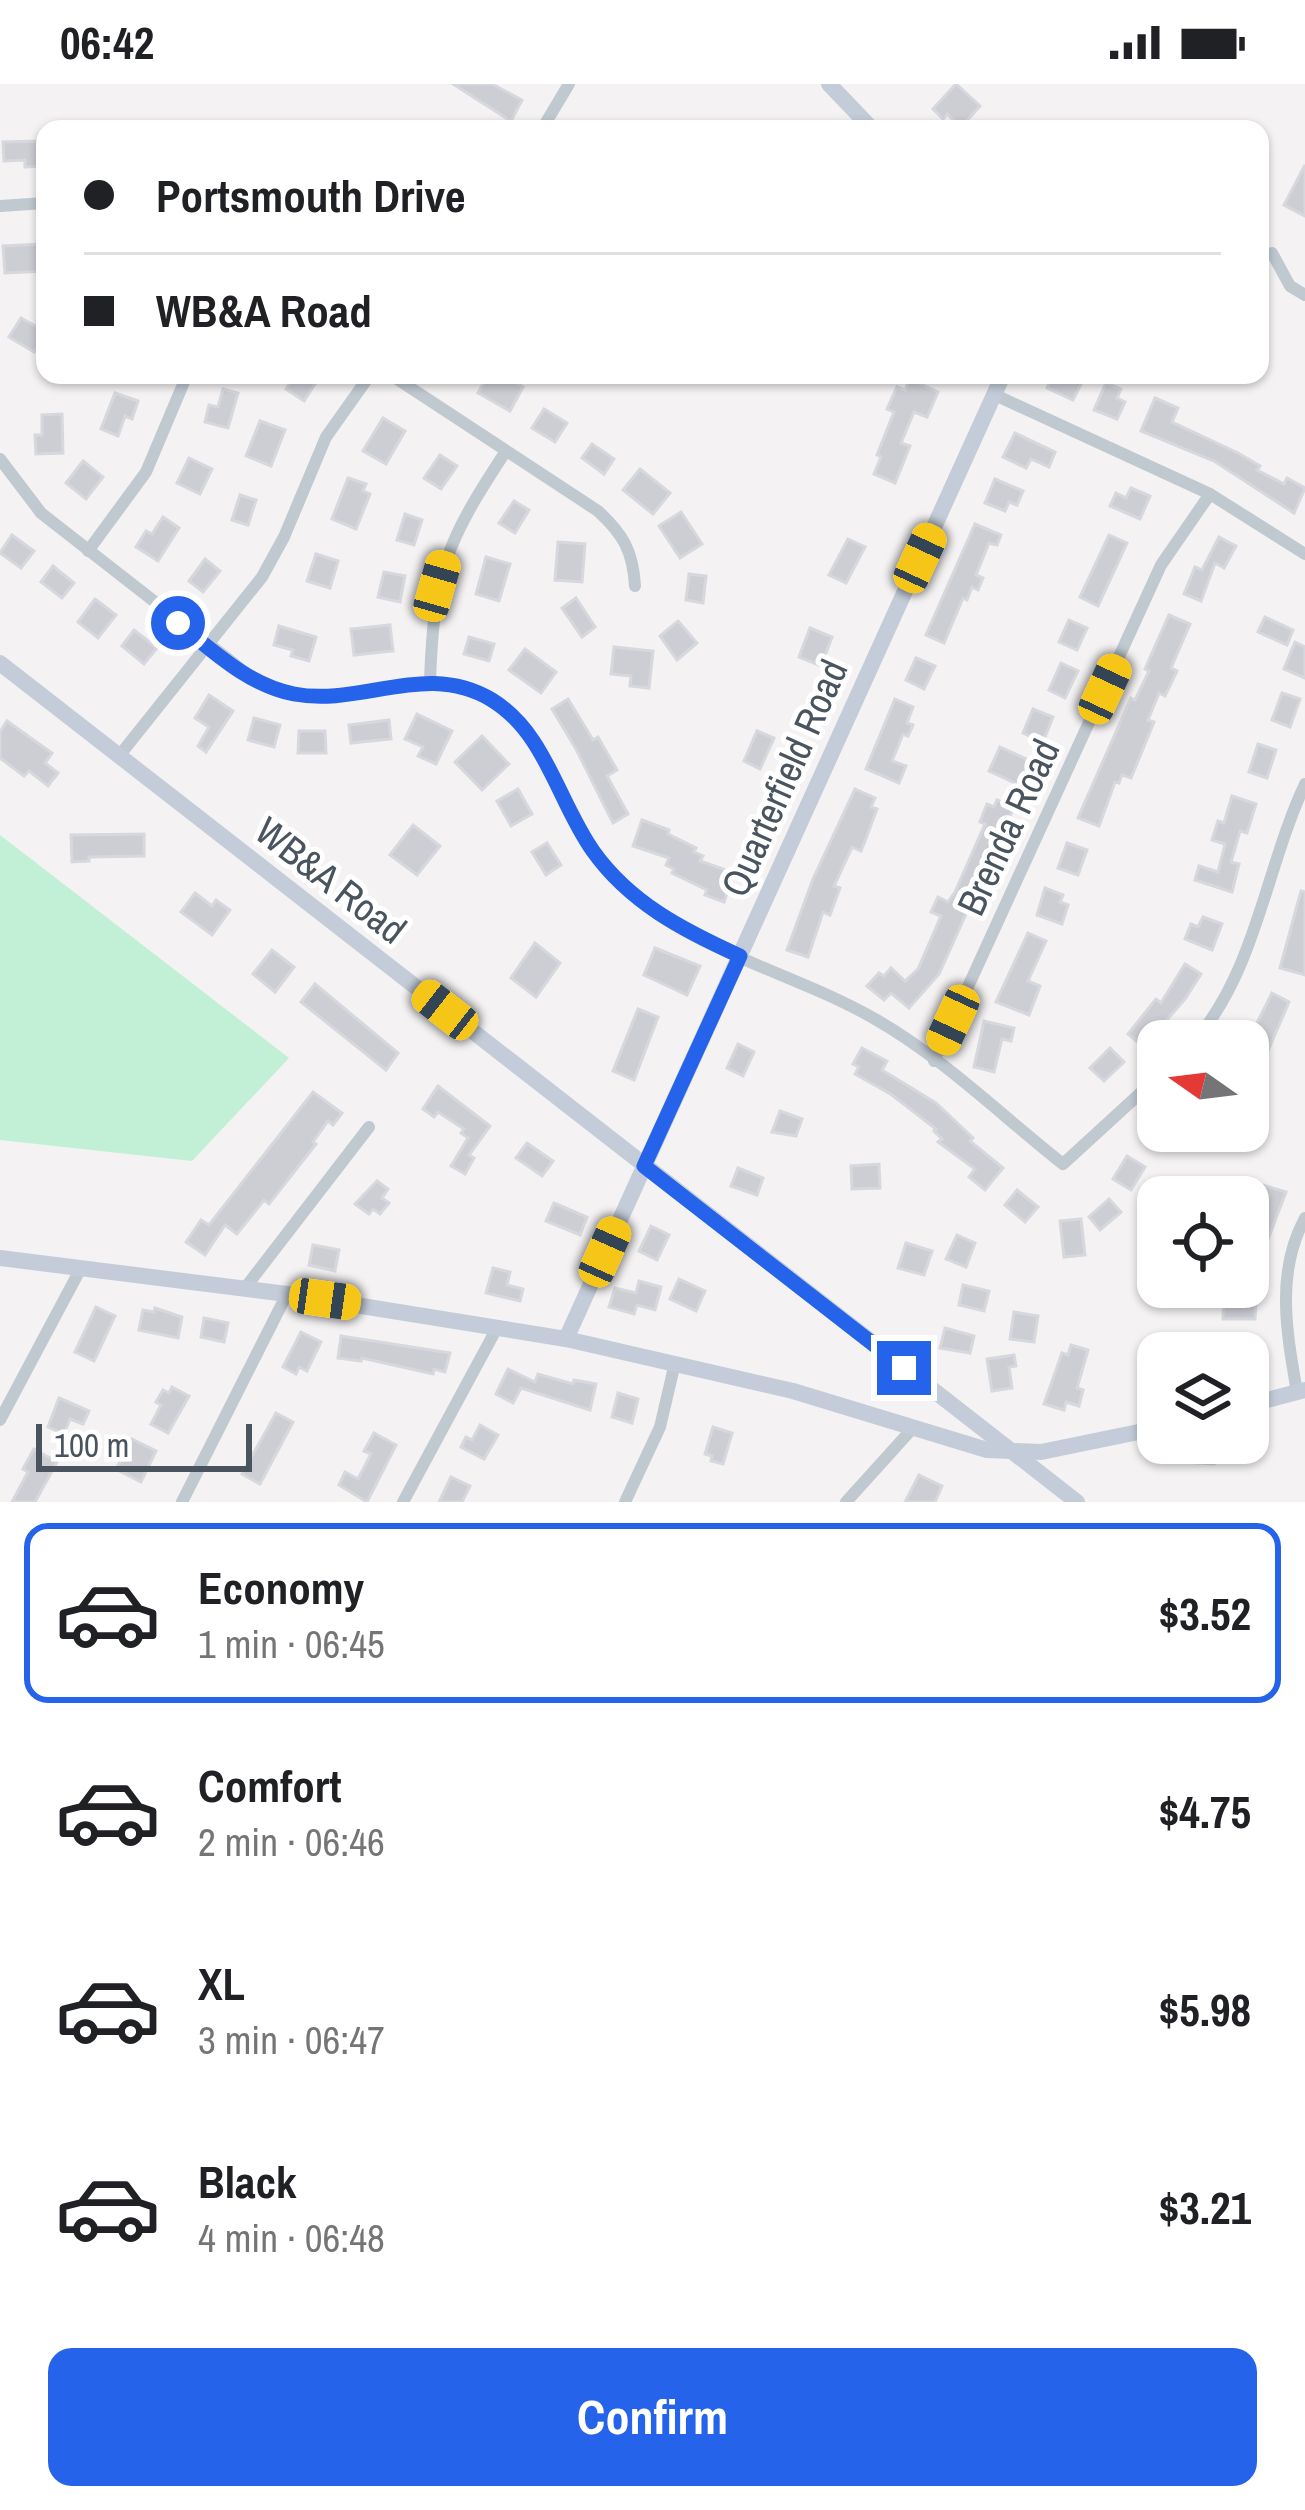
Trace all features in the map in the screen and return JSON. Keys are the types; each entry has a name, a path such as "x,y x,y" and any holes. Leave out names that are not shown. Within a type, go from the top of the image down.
{"street":[{"path":"547,120 568,84"},
{"path":"829,84 863,120"},
{"path":"0,206 36,204"},
{"path":"1273,253 1290,286 1305,295"},
{"path":"88,551 146,472 183,384"},
{"path":"119,756 262,577 326,437 364,384"},
{"path":"405,384 573,493 613,525 633,557 635,586"},
{"name":"Quarterfield Road","path":"566,1339 1000,384"},
{"path":"995,395 1210,494 1305,554"},
{"path":"430,681 432,615 445,558 456,531 506,451"},
{"path":"0,459 41,513 255,680 294,694 318,696 430,681 472,690 506,710 535,743 579,830 620,884 658,915 876,1019 1063,1164 1137,1096"},
{"name":"Brenda Road","path":"934,1061 1161,565 1210,494"},
{"name":"WB&A Road","path":"0,663 1077,1502"},
{"path":"1209,1020 1241,970 1284,829 1305,784"},
{"path":"245,1288 370,1127"},
{"path":"1269,1400 1301,1391 1283,1312 1296,1238 1305,1218"},
{"path":"0,1258 287,1294 566,1339 833,1401 970,1446 1014,1453 1137,1432"},
{"path":"0,1420 81,1268"},
{"path":"182,1502 287,1294"},
{"path":"403,1502 498,1326"},
{"path":"625,1502 660,1427 675,1363"},
{"path":"846,1502 912,1429"}],"green space":[{"path":"0,835 289,1058 192,1161 0,1140"}],"building":[{"path":"453,84 492,84 522,100 509,120"},
{"path":"956,84 980,106 967,120 953,120 947,114 943,119 933,109"},
{"path":"36,141 36,166 25,167 25,160 4,161 3,142"},
{"path":"1305,165 1305,216 1284,205"},
{"path":"36,244 36,271 5,273 3,246"},
{"path":"21,318 36,326 34,352 9,337"},
{"path":"289,384 315,384 304,401 286,389"},
{"path":"483,384 523,387 510,411 478,393"},
{"path":"908,384 921,384 938,392 927,417 914,412 901,443 910,446 895,483 874,474 894,412 887,409 897,387 905,390"},
{"path":"1049,384 1081,384 1073,400 1047,388"},
{"path":"1106,384 1121,389 1117,398 1125,402 1117,419 1094,410"},
{"path":"223,389 238,393 228,428 205,422 209,405 218,407"},
{"path":"115,393 138,401 132,419 125,416 118,436 101,429"},
{"path":"1155,398 1178,408 1172,422 1238,453 1284,484 1287,478 1305,488 1294,513 1214,461 1141,431"},
{"path":"544,409 567,423 555,442 532,428"},
{"path":"62,414 63,453 36,454 35,435 42,435 42,415"},
{"path":"383,418 405,431 386,464 363,451"},
{"path":"260,421 285,430 271,466 246,456"},
{"path":"1015,433 1055,452 1049,467 1031,459 1026,468 1003,457"},
{"path":"592,444 614,459 604,474 582,458"},
{"path":"440,455 457,466 441,489 424,478"},
{"path":"189,458 212,469 200,494 177,483"},
{"path":"83,461 103,477 86,499 66,483"},
{"path":"640,469 670,493 653,514 623,490"},
{"path":"348,478 366,484 363,491 370,494 356,529 332,519"},
{"path":"995,479 1023,491 1017,505 1009,502 1005,511 985,503"},
{"path":"1131,488 1150,496 1140,519 1110,506 1116,493 1126,498"},
{"path":"240,495 256,500 248,525 232,520"},
{"path":"514,501 529,510 515,533 499,523"},
{"path":"681,512 702,544 680,558 659,526"},
{"path":"405,514 422,520 414,545 397,540"},
{"path":"163,517 179,528 158,561 136,547"},
{"path":"975,524 1001,535 997,545 989,543 976,575 983,578 978,590 972,587 967,600 963,598 944,643 926,635"},
{"path":"12,535 34,551 21,568 0,553"},
{"path":"1109,535 1127,543 1098,606 1080,597"},
{"path":"1219,537 1236,546 1224,568 1215,563 1201,601 1184,594 1195,567 1202,570"},
{"path":"848,539 865,547 846,583 829,575"},
{"path":"558,542 585,544 582,582 555,580"},
{"path":"316,554 338,561 330,588 307,581"},
{"path":"486,557 510,564 499,601 476,594"},
{"path":"205,559 220,571 203,592 189,581"},
{"path":"53,566 74,583 62,598 41,582"},
{"path":"384,572 405,576 400,602 378,597"},
{"path":"689,574 706,576 703,603 686,600"},
{"path":"576,598 595,627 582,637 562,608"},
{"path":"95,599 116,615 98,638 78,622"},
{"path":"1169,615 1190,624 1171,668 1177,671 1165,696 1159,693 1148,720 1154,722 1131,778 1122,775 1115,782 1099,826 1078,818 1131,698 1135,700 1149,671 1145,669"},
{"path":"1265,617 1293,630 1287,645 1258,632"},
{"path":"1069,620 1087,628 1077,650 1059,642"},
{"path":"678,621 697,643 677,660 660,636"},
{"path":"390,625 393,651 354,655 351,629"},
{"path":"279,626 316,637 309,661 274,645"},
{"path":"810,628 832,637 821,666 799,657"},
{"path":"134,630 157,648 144,664 122,646"},
{"path":"469,637 494,644 489,661 464,654"},
{"path":"1295,642 1305,647 1305,678 1284,669"},
{"path":"614,647 653,651 649,688 630,686 631,676 611,674"},
{"path":"525,649 556,672 541,693 509,670"},
{"path":"916,658 935,666 924,689 906,680"},
{"path":"1061,663 1078,671 1065,698 1049,690"},
{"path":"1282,693 1300,699 1290,727 1272,720"},
{"path":"209,695 233,711 206,752 198,746 209,727 195,718"},
{"path":"568,699 617,770 607,776 628,814 613,823 552,709"},
{"path":"895,699 913,707 907,723 913,725 908,736 903,734 892,761 906,766 899,783 866,769"},
{"path":"1033,709 1053,717 1043,742 1023,733"},
{"path":"417,714 452,731 436,764 418,756 423,747 405,739"},
{"path":"254,718 280,725 274,747 248,740"},
{"path":"389,720 391,739 351,743 349,725"},
{"path":"7,721 52,753 45,763 58,773 48,786 0,758 0,732"},
{"path":"299,731 325,731 326,753 298,753"},
{"path":"757,731 774,738 760,769 744,761"},
{"path":"482,736 509,764 482,790 455,762"},
{"path":"1258,744 1276,750 1267,778 1249,772"},
{"path":"1000,747 1037,764 1026,788 989,771"},
{"path":"518,789 532,814 511,826 497,801"},
{"path":"855,789 875,798 871,807 877,809 861,851 852,847 834,886 840,888 830,915 823,912 808,957 787,950 813,879"},
{"path":"1232,796 1256,804 1247,833 1240,831 1231,862 1239,864 1232,892 1195,880 1199,866 1218,872 1225,844 1212,840 1218,821 1224,823"},
{"path":"997,800 1014,807 939,974 909,1008 891,993 884,1000 867,986 891,968 905,981 918,969 941,916 931,912 938,897 948,902 955,892 985,824 980,822 987,804 994,807"},
{"path":"642,820 696,848 694,852 703,856 700,861 734,873 724,902 672,873 674,869 666,865 669,858 633,846"},
{"path":"413,825 440,846 417,875 390,855"},
{"path":"144,834 144,856 72,862 71,835"},
{"path":"547,843 561,865 546,875 532,852"},
{"path":"1067,843 1087,850 1078,875 1058,868"},
{"path":"1045,888 1063,895 1060,902 1068,905 1062,924 1037,915"},
{"path":"1301,891 1305,892 1305,975 1280,968"},
{"path":"195,893 212,906 216,900 230,910 212,935 181,912"},
{"path":"1203,917 1222,924 1212,950 1185,939 1191,924 1198,927"},
{"path":"1028,933 1046,941 1028,981 1040,986 1029,1015 996,1002"},
{"path":"535,943 560,963 536,997 511,978"},
{"path":"655,948 700,966 687,995 644,975"},
{"path":"272,950 294,967 275,992 253,974"},
{"path":"1185,964 1201,974 1167,1020 1139,1020 1156,999 1161,1003"},
{"path":"315,984 398,1053 386,1070 301,1002"},
{"path":"1272,993 1289,1002 1269,1048 1269,1020 1258,1020"},
{"path":"638,1009 658,1017 634,1080 613,1071"},
{"path":"984,1021 1014,1028 1011,1041 1002,1039 994,1072 974,1067"},
{"path":"738,1044 754,1052 743,1076 727,1068"},
{"path":"862,1048 887,1061 882,1070 936,1103 1003,1168 985,1190 969,1177 975,1169 938,1142 942,1139 936,1129 855,1074 859,1067 853,1064"},
{"path":"1110,1048 1124,1062 1104,1081 1090,1068"},
{"path":"438,1086 490,1126 469,1155 474,1158 465,1174 451,1166 468,1138 461,1133 464,1129 438,1112 434,1117 423,1109"},
{"path":"313,1092 342,1113 333,1125 328,1121 269,1204 264,1200 237,1234 225,1225 205,1255 186,1242 201,1220 209,1225"},
{"path":"780,1111 802,1119 796,1136 772,1132"},
{"path":"527,1143 553,1161 542,1176 516,1158"},
{"path":"1127,1156 1145,1167 1131,1190 1113,1179"},
{"path":"879,1164 880,1188 852,1189 851,1166"},
{"path":"738,1168 763,1178 757,1195 731,1186"},
{"path":"377,1181 388,1189 382,1198 389,1203 380,1214 373,1209 369,1214 355,1204"},
{"path":"1269,1187 1286,1192 1269,1237"},
{"path":"1017,1190 1038,1207 1025,1222 1005,1205"},
{"path":"1109,1199 1121,1212 1100,1230 1089,1217"},
{"path":"554,1203 587,1217 580,1235 546,1221"},
{"path":"1081,1219 1085,1255 1064,1257 1060,1221"},
{"path":"651,1226 669,1235 657,1260 639,1251"},
{"path":"957,1235 975,1243 966,1267 946,1259"},
{"path":"906,1243 932,1251 924,1275 898,1268"},
{"path":"313,1245 339,1250 335,1271 309,1265"},
{"path":"493,1268 510,1272 507,1285 523,1289 520,1301 486,1293"},
{"path":"679,1279 705,1291 696,1311 670,1299"},
{"path":"639,1281 661,1287 655,1310 637,1305 634,1314 609,1307 615,1288 636,1293"},
{"path":"963,1285 989,1291 984,1311 959,1305"},
{"path":"96,1307 115,1316 94,1361 75,1352"},
{"path":"155,1308 182,1317 178,1338 139,1330 143,1310 154,1312"},
{"path":"1223,1308 1256,1308 1255,1319 1223,1319"},
{"path":"1014,1312 1038,1316 1034,1342 1010,1339"},
{"path":"204,1318 228,1323 224,1342 201,1337"},
{"path":"945,1328 974,1336 970,1353 940,1348"},
{"path":"301,1332 321,1342 307,1371 299,1367 296,1374 283,1367"},
{"path":"341,1336 450,1353 445,1372 434,1369 433,1374 362,1358 338,1358"},
{"path":"1071,1345 1088,1350 1077,1388 1083,1390 1079,1406 1066,1402 1064,1410 1044,1404 1062,1353 1068,1355"},
{"path":"1014,1355 1016,1366 1009,1367 1012,1388 992,1391 987,1359"},
{"path":"508,1369 535,1382 538,1374 573,1384 574,1380 596,1384 590,1410 521,1388 513,1403 496,1394"},
{"path":"172,1387 189,1396 168,1433 151,1424 161,1405 156,1402 163,1390 169,1393"},
{"path":"618,1393 638,1399 632,1423 612,1417"},
{"path":"59,1398 89,1411 83,1424 70,1419 64,1434 48,1427"},
{"path":"276,1413 293,1422 260,1484 242,1474"},
{"path":"480,1425 498,1435 484,1459 461,1447 466,1437 472,1440"},
{"path":"713,1427 732,1433 723,1464 705,1454"},
{"path":"374,1433 396,1445 367,1502 339,1485 345,1472 358,1479 371,1454 364,1451"},
{"path":"132,1439 156,1451 141,1482 116,1469"},
{"path":"34,1449 57,1462 35,1502 12,1502 28,1472 23,1469"},
{"path":"919,1475 942,1486 935,1502 905,1502"},
{"path":"451,1477 470,1486 462,1502 439,1502"}],"route":[{"path":"178,623 255,680 294,694 318,696 430,681 489,698 521,725 579,830 620,884 658,915 740,956 644,1166 904,1368"}]}
